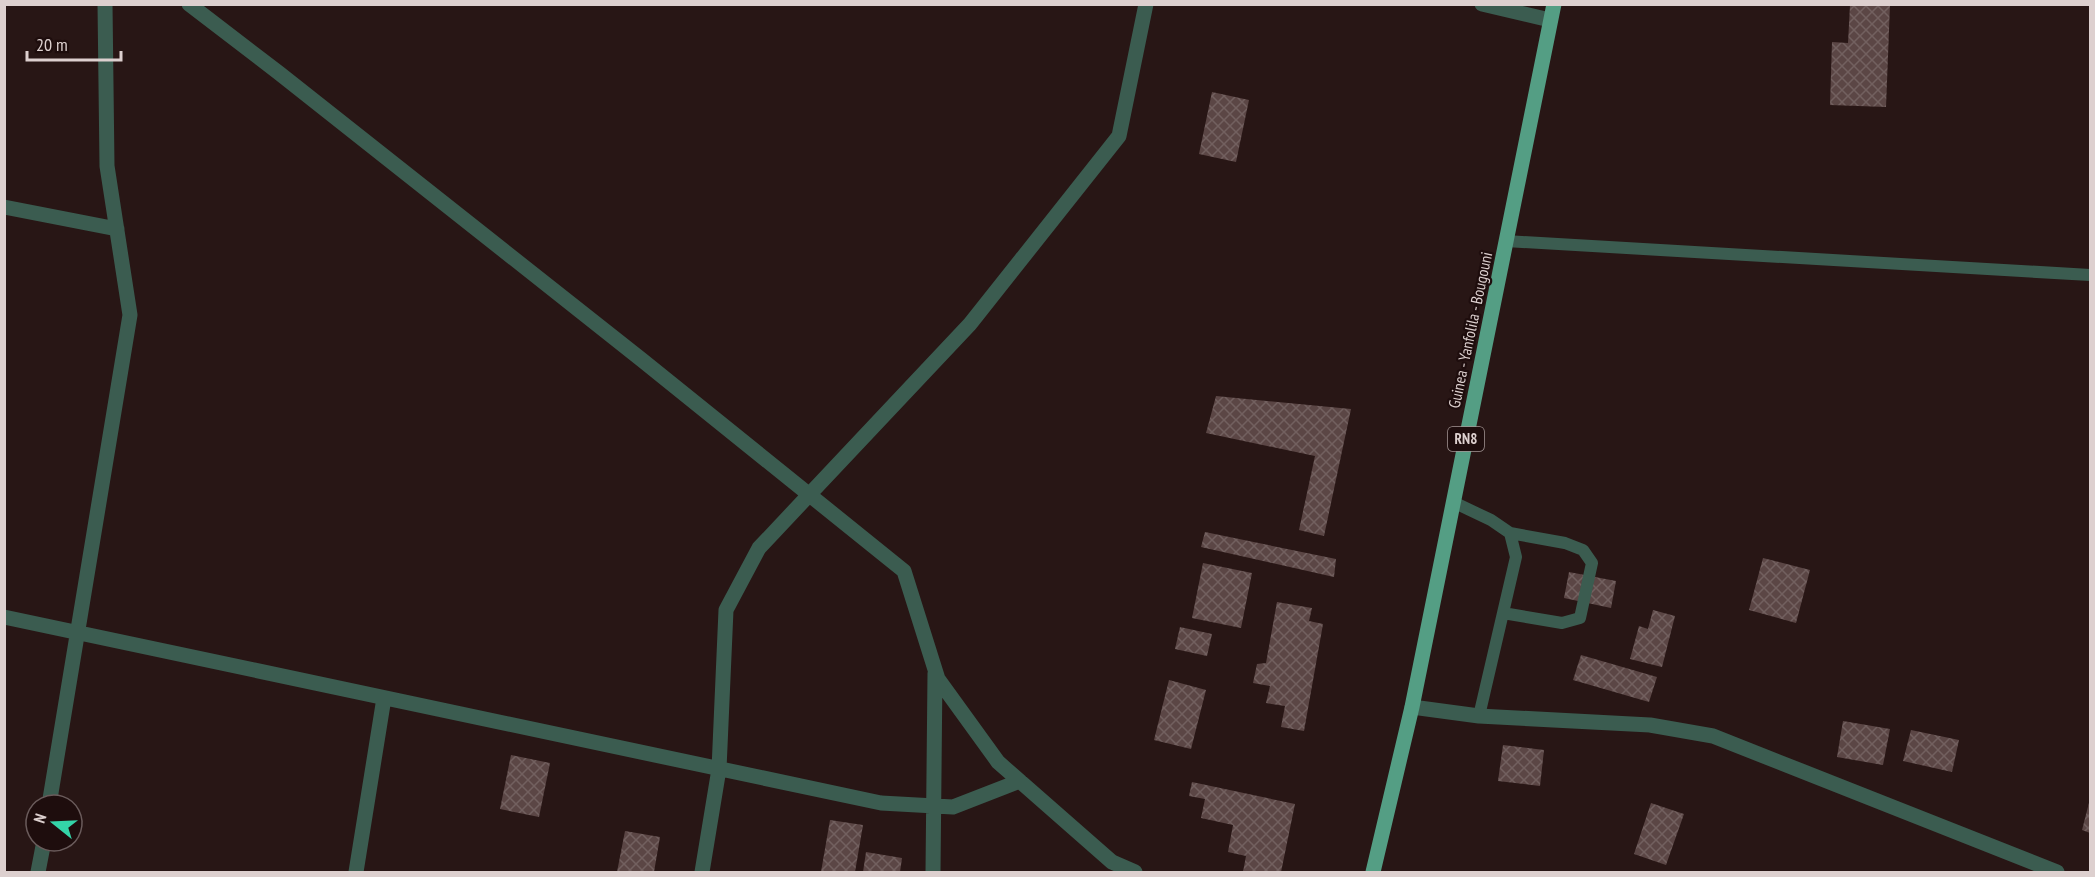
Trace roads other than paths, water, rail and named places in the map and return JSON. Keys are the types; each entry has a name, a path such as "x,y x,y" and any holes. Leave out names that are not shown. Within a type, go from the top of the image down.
{"main road":[{"name":"Guinea - Yanfolila - Bougouni","path":"1373,873 1412,707 1554,4"}],"street":[{"path":"52,793 130,315 107,166 105,4"},
{"path":"189,4 354,132 904,571 938,679 998,762 1112,862 1135,873"},
{"path":"702,873 719,769 726,610 759,548 970,324 1119,136 1146,4"},
{"path":"1482,4 1551,20"},
{"path":"4,207 117,229"},
{"path":"4,617 881,803 953,807 1020,781"},
{"path":"933,873 935,667"},
{"path":"356,873 384,698"},
{"path":"1412,707 1479,716 1650,725 1713,736 2057,873"},
{"path":"38,873 42,853"}],"lane":[{"path":"1506,242 2091,275"},
{"path":"1453,502 1491,520 1510,534 1565,543 1583,550 1592,563 1580,618 1562,623 1503,613"},
{"path":"1479,716 1516,557 1510,534"}]}
